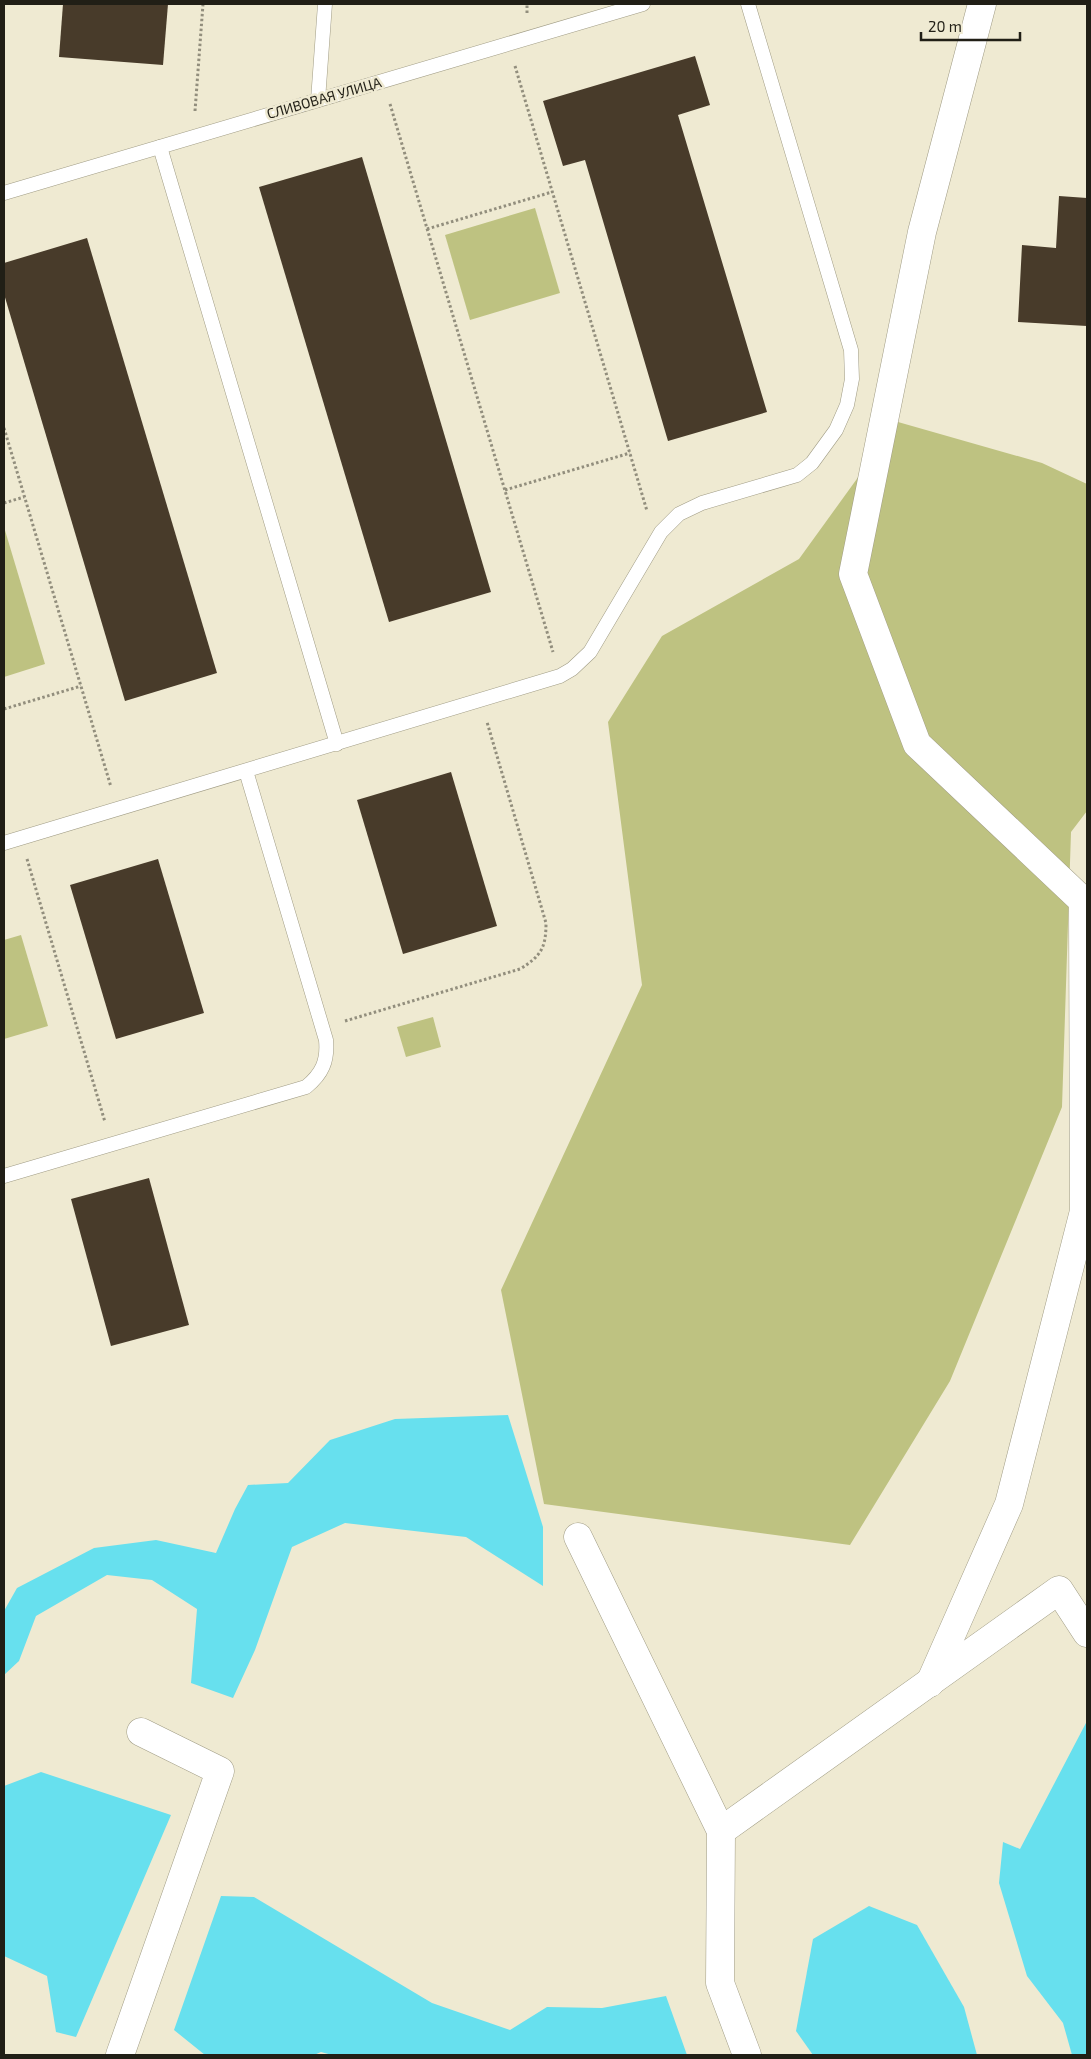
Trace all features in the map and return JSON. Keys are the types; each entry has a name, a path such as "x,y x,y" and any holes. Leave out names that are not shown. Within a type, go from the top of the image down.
{"street":[{"path":"930,1683 1009,1504 1084,1211 1083,901 917,744 854,574 922,232 982,4"},
{"path":"578,1537 721,1831 720,1984 747,2055"},
{"path":"721,1831 1059,1590 1087,1634"},
{"path":"120,2055 220,1772 141,1732"}],"lane":[{"path":"318,100 326,4"},
{"name":"СЛИВОВАЯ УЛИЦА","path":"4,193 643,4"},
{"path":"4,843 560,676 582,661 590,652 656,540 670,522 690,508 797,475 824,449 836,430 847,405 852,379 851,350 748,4"},
{"path":"160,147 337,744"},
{"path":"4,1176 306,1087 317,1078 324,1067 328,1054 323,1028 246,771"}],"path":[{"path":"193,137 203,4"},
{"path":"508,44 656,540"},
{"path":"383,81 560,676"},
{"path":"427,229 552,192"},
{"path":"4,428 117,809"},
{"path":"505,490 630,453"},
{"path":"4,503 24,497"},
{"path":"4,709 81,686"},
{"path":"323,1028 520,969 535,960 543,948 546,937 546,923 481,701"},
{"path":"21,838 112,1144"}],"green space":[{"path":"535,208 560,293 470,320 445,235"},
{"path":"898,422 1042,463 1087,484 1087,811 1071,832 1062,1107 950,1381 850,1545 544,1504 501,1290 642,985 608,722 662,636 799,559"},
{"path":"4,527 45,664 4,677"},
{"path":"21,935 48,1026 4,1039 4,940"},
{"path":"433,1017 441,1047 406,1057 397,1027"}],"water":[{"path":"508,1415 543,1527 543,1586 466,1537 345,1523 292,1547 255,1650 233,1698 191,1683 197,1609 152,1580 107,1575 36,1616 19,1661 4,1675 4,1611 17,1588 94,1548 156,1540 216,1553 235,1509 248,1485 288,1483 330,1440 395,1419"},
{"path":"1087,1721 1087,2055 1072,2055 1063,2023 1027,1976 999,1883 1003,1842 1020,1849"},
{"path":"41,1772 171,1815 76,2037 56,2032 47,1976 4,1956 4,1786"},
{"path":"221,1896 254,1897 432,2003 510,2030 547,2007 602,2008 666,1996 687,2055 332,2055 321,2052 314,2055 205,2055 174,2030"},
{"path":"869,1906 917,1925 964,2007 977,2055 813,2055 796,2031 813,1939"}],"building":[{"path":"63,4 168,4 163,65 59,57"},
{"path":"695,56 710,105 678,115 767,412 668,441 585,160 563,166 543,101"},
{"path":"362,157 491,592 389,622 259,187"},
{"path":"1059,196 1087,198 1087,326 1018,322 1022,245 1056,248"},
{"path":"87,238 217,673 125,701 4,294 4,263"},
{"path":"451,772 497,926 403,954 357,800"},
{"path":"158,859 204,1013 116,1039 70,885"},
{"path":"149,1178 189,1325 111,1346 71,1199"}]}
